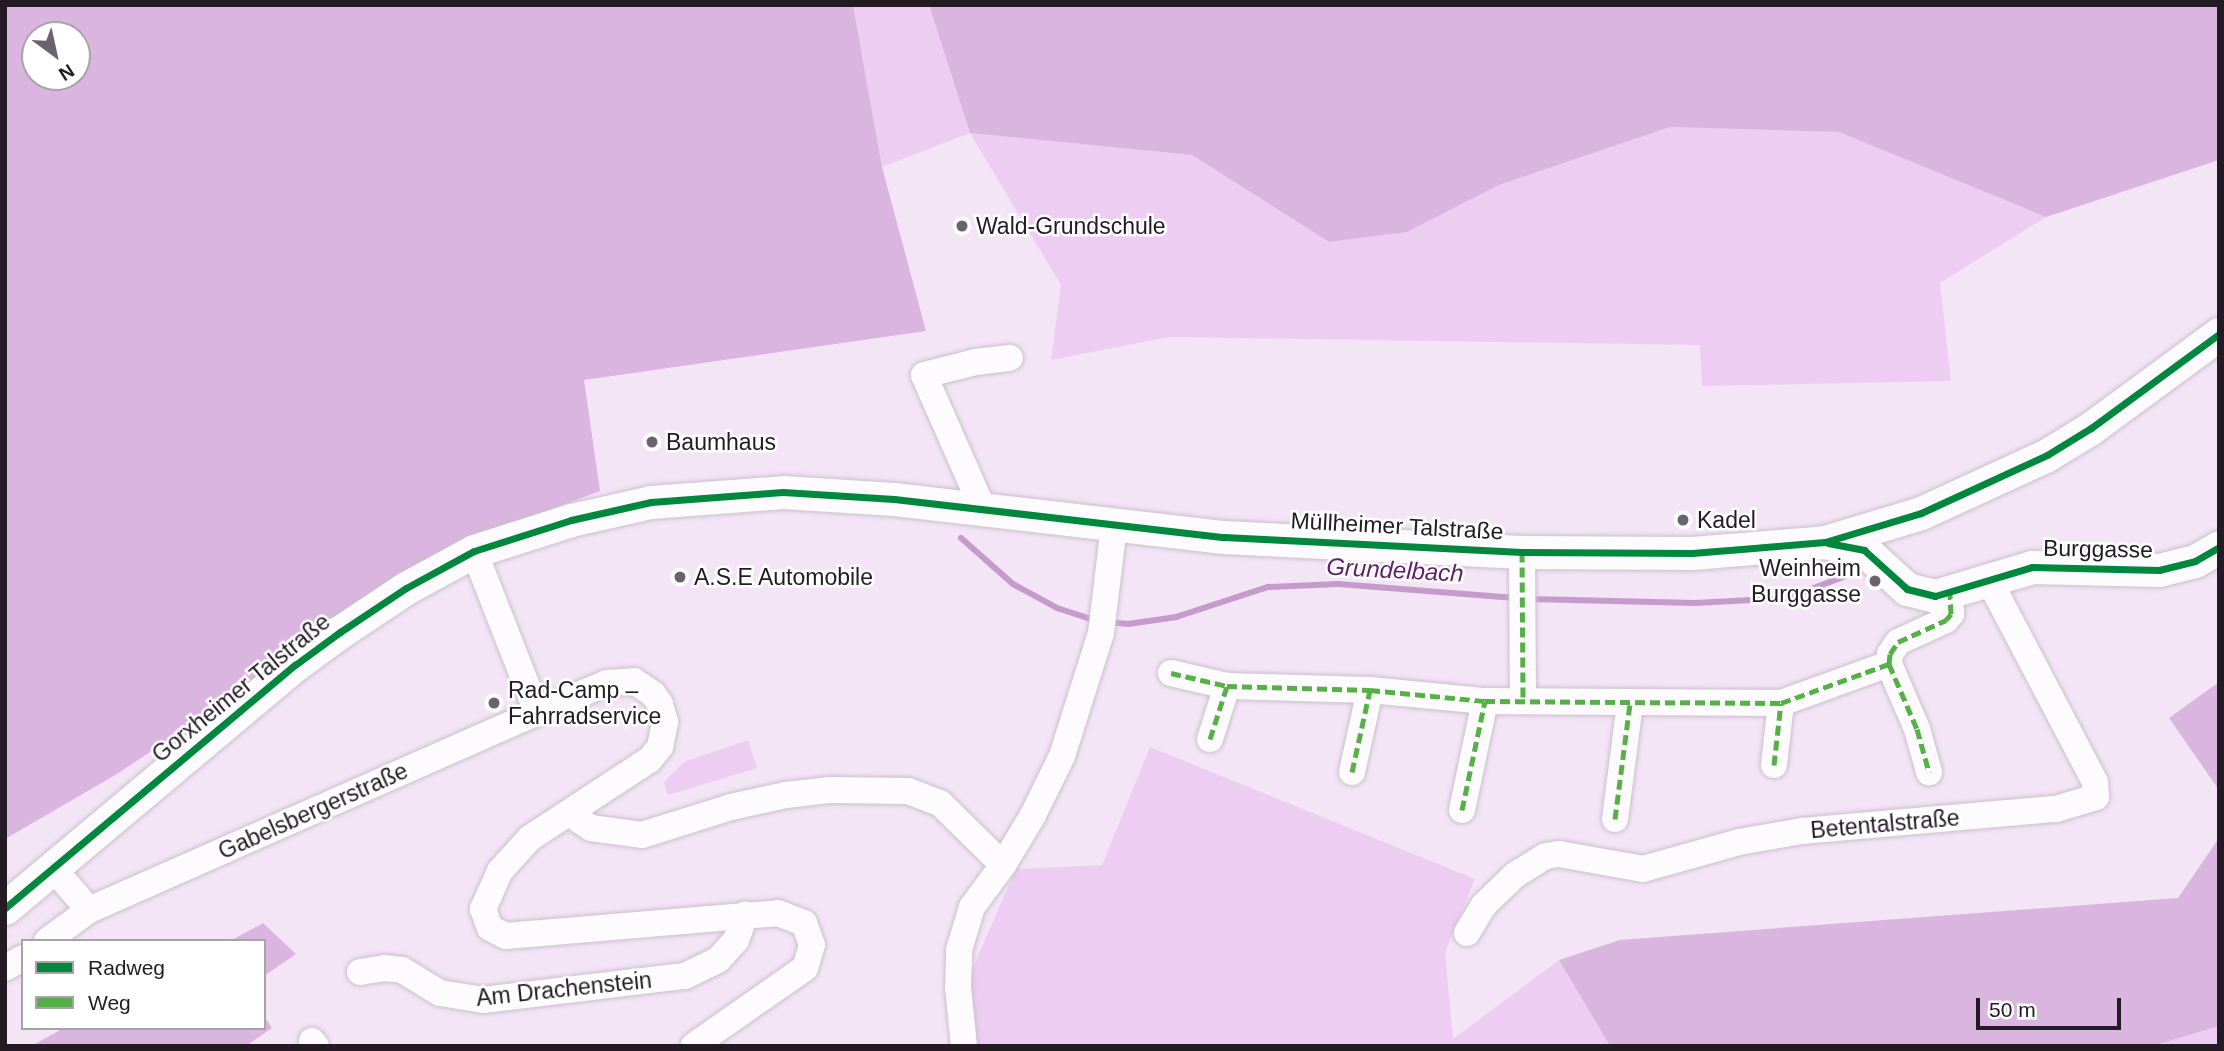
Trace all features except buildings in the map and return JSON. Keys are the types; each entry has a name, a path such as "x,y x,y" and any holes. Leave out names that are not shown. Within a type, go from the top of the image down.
{"main road":[{"name":"Müllheimer Talstraße","path":"524,534 651,502 783,492 894,499 1224,537 1522,552 1692,553 1825,542 1921,513 2048,455 2091,428 2219,334"},
{"path":"1876,560 1878,537 1884,523"},
{"name":"Gorxheimer Talstraße","path":"5,908 329,640 406,588 474,551 524,534"},
{"name":"Burggasse","path":"1825,542 1852,546 1876,560 1899,583 1915,593 1935,596 2014,570 2052,565 2159,570 2195,561 2219,547"}],"street":[{"path":"983,509 924,375 976,362 1010,358"},
{"path":"964,1046 959,1000 960,950 972,907 1003,865 1033,815 1062,757 1101,633 1114,526"},
{"path":"474,551 537,712"},
{"path":"1522,552 1523,701"},
{"name":"Betentalstraße","path":"1467,933 1483,906 1507,883 1546,856 1559,854 1643,869 1739,842 1802,831 2056,809 2096,797 2095,782 1989,580"},
{"path":"1929,772 1917,729 1889,664 1890,654 1898,642 1946,620 1951,614 1950,592"},
{"path":"1171,673 1227,686 1370,690 1485,701 1781,703 1889,664"},
{"name":"Gabelsbergerstraße","path":"50,939 89,910 537,712 607,683 634,681 653,694 665,722 660,747 649,760 577,807"},
{"path":"1210,739 1227,686"},
{"path":"1352,772 1370,690"},
{"path":"1462,810 1485,701"},
{"path":"1774,765 1781,703"},
{"path":"1615,819 1630,704"},
{"path":"693,1046 805,968 812,945 804,923 778,913 506,936 497,933 490,928 483,909 500,870 530,838 577,807 579,820 592,828 642,835 731,807 786,794 857,790 908,791 940,803 1003,865"},
{"path":"53,868 89,910"},
{"name":"Am Drachenstein","path":"360,972 384,968 402,970 440,993 483,1000 685,976 718,960 736,940 745,915"},
{"path":"5,968 21,959"}],"shaded area":[{"path":"5,5 853,5 882,167 926,331 584,380 600,491 469,540 117,774 5,839"},
{"path":"853,5 929,5 970,133 882,167"},
{"path":"929,5 2219,5 2219,160 2046,217 1839,132 1670,127 1499,185 1407,232 1329,242 1192,155 970,133"},
{"path":"1670,127 1839,132 2046,217 1940,283 1951,381 1702,386 1700,345 1169,337 1051,360 1061,285 970,133 1192,155 1329,242 1407,232 1499,185"},
{"path":"2219,682 2219,790 2169,718"},
{"path":"748,740 757,768 668,795 664,782 684,762"},
{"path":"1150,747 1475,879 1445,952 1453,1039 1559,960 1610,1046 976,1046 968,979 1016,869 1102,865"},
{"path":"2219,838 2219,1026 2153,1046 1610,1046 1559,960 1620,940 2178,898"},
{"path":"263,923 296,954 266,975 266,939 234,939"},
{"path":"266,1019 272,1028 246,1046 31,1046 60,1030 266,1030"},
{"path":"2219,1026 2219,1046 2153,1046"}],"waterway":[{"name":"Grundelbach","path":"961,538 1013,584 1057,608 1095,620"},
{"name":"Grundelbach","path":"1530,599 1695,603 1788,598 1853,573"},
{"name":"Grundelbach","path":"1109,622 1128,624 1176,617 1268,587 1338,584 1515,598"}],"marked path":[{"path":"1522,552 1523,701"},
{"path":"1171,673 1227,686 1370,690 1485,701 1781,703 1889,664 1890,654 1898,642 1946,620 1951,614 1950,592"},
{"path":"1889,664 1917,729 1929,772"},
{"path":"1210,739 1227,686"},
{"path":"1352,772 1370,690"},
{"path":"1462,810 1485,701"},
{"path":"1774,765 1781,703"},
{"path":"1615,819 1630,704"}],"cycle path":[{"path":"5,908 295,665 340,632 406,588 474,551 571,520 651,502 783,492 894,499 1224,537 1522,552 1692,553 1825,542 1921,513 2047,455 2091,428 2219,334"},
{"path":"1828,543 1864,550 1907,589 1935,596 2032,567 2159,570 2195,561 2219,547"}],"place":[{"name":"Wald-Grundschule","path":"962,226"},
{"name":"Baumhaus","path":"652,442"},
{"name":"Kadel","path":"1683,520"},
{"name":"A.S.E Automobile","path":"680,577"},
{"name":"Weinheim Burggasse","path":"1875,581"},
{"name":"Rad-Camp – Fahrradservice","path":"494,703"}]}
